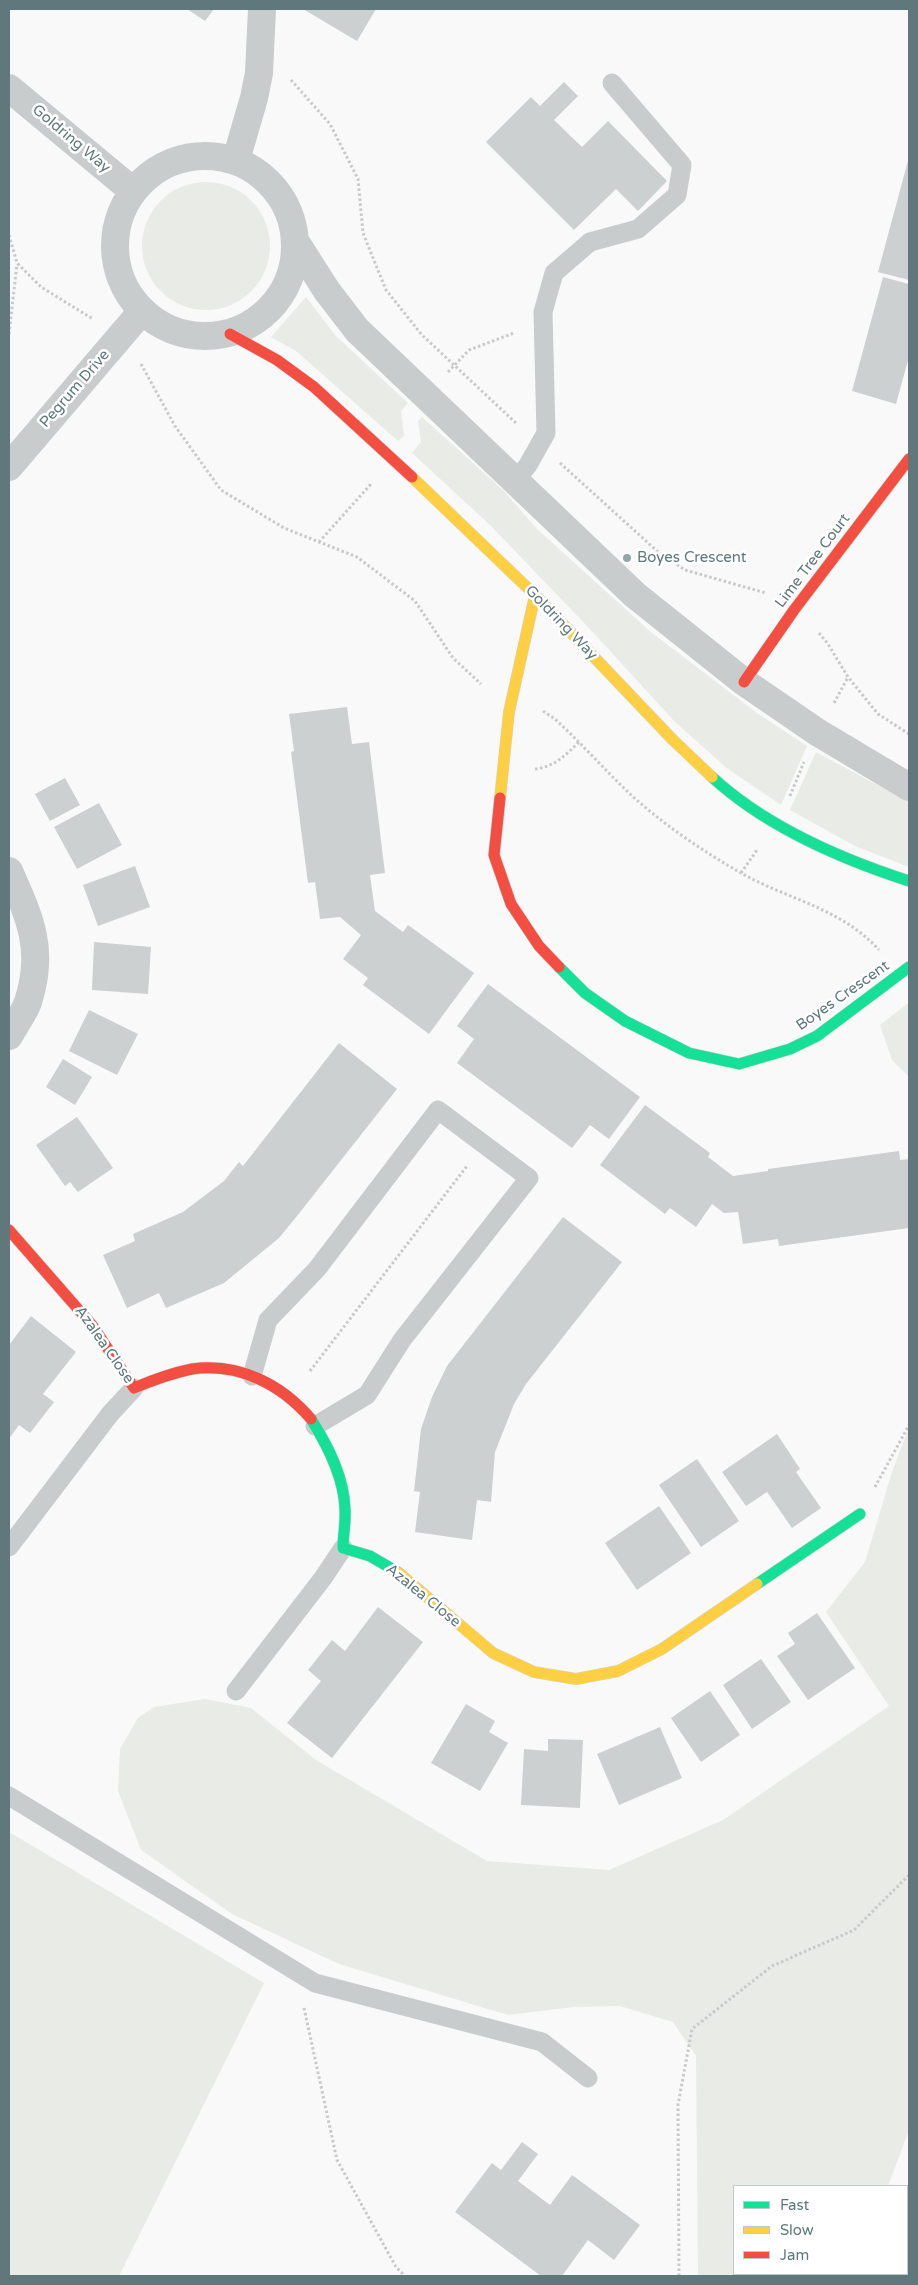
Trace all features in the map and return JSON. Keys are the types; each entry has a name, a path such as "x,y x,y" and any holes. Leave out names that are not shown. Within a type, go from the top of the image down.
{"street":[{"path":"236,160 254,98 259,73 262,9"},
{"name":"Goldring Way","path":"9,88 133,191"},
{"path":"208,155 236,160 260,174 279,193 292,217 296,244 292,273 279,300 257,321 230,334 199,337 168,329 142,311 126,290 116,266 114,239 120,214 133,191 154,171 180,159 208,155"},
{"path":"296,244 327,291 357,330 635,595 744,682 817,732 909,787"},
{"name":"Pegrum Drive","path":"9,467 142,311"},
{"name":"Goldring Way","path":"230,334 277,360 314,387 535,595 672,739 722,786 774,823 868,868 909,881"},
{"name":"Lime Tree Court","path":"744,682 794,610 909,459"},
{"name":"Boyes Crescent","path":"535,595 511,700 494,855 511,904 539,946 585,992 625,1022 689,1054 740,1064 790,1049 817,1036 909,967"},
{"path":"9,871 29,917 36,945 35,973 28,1004 9,1036"},
{"name":"Azalea Close","path":"9,1230 57,1282 92,1325 134,1388 167,1375 197,1369 223,1370 252,1376 271,1383 290,1398 315,1426 326,1442 339,1475 345,1507 342,1548 370,1556 399,1573 492,1653 534,1672 576,1679 618,1671 662,1649 860,1514"}],"lane":[{"path":"515,481 528,465 546,433 543,312 554,273 590,242 638,229 677,195 682,165 612,83"},
{"path":"252,1376 268,1320 318,1269 438,1110 529,1178 402,1340 367,1395 315,1426"},
{"path":"9,1547 110,1414 134,1388"},
{"path":"236,1691 323,1578 342,1548"},
{"path":"9,1796 315,1983 542,2042 588,2078"}],"path":[{"path":"259,73 288,77 330,124 358,179 363,233 386,290 422,335 453,367 657,551 685,570 764,592 794,610 828,644 848,677 878,714 909,734"},
{"path":"9,235 17,263 9,334"},
{"path":"17,263 41,287 120,337 146,370 175,426 221,490 284,528 357,557 415,601 453,658 477,682 511,700 531,704 555,719 628,792 670,826 741,873 829,911 859,930 899,974"},
{"path":"741,873 786,806 817,732 848,677"},
{"path":"502,773 543,768 564,758 579,742"},
{"path":"290,1398 483,1144"},
{"path":"860,1514 909,1425"},
{"path":"679,2276 678,2105 692,2029 772,1966 854,1930 909,1875"},
{"path":"296,1971 337,2160 396,2267 405,2276"}],"shaded area":[{"path":"206,182 230,187 242,193 251,201 259,210 265,222 270,246 265,270 259,282 251,291 242,299 230,305 206,310 182,305 170,299 161,291 153,282 147,270 142,246 147,222 153,210 161,201 170,193 182,187"},
{"path":"306,297 336,336 408,403 401,411 404,436 398,441 296,351 271,337"},
{"path":"422,417 504,491 537,529 652,633 757,713 807,746 781,805 728,769 675,722 589,628 490,525 412,453 421,442 418,421"},
{"path":"816,752 909,802 909,867 855,846 790,810"},
{"path":"909,1004 909,1077 892,1060 880,1025"},
{"path":"909,1427 909,2130 888,2185 733,2185 733,2275 850,2276 698,2276 696,2056 673,2022 620,2006 573,2007 508,2015 339,1964 232,1914 141,1850 118,1791 120,1749 138,1718 154,1707 205,1699 251,1708 316,1760 487,1861 609,1870 723,1820 889,1706 826,1612 865,1562 892,1472"},
{"path":"9,1832 264,1983 119,2276 9,2276"}],"building":[{"path":"187,9 214,9 205,21"},
{"path":"303,9 376,9 357,41"},
{"path":"564,82 578,96 554,120 582,147 608,121 667,181 638,211 616,189 574,230 486,142 531,97 540,106"},
{"path":"909,157 909,280 878,272"},
{"path":"883,277 909,284 909,357 896,404 852,391"},
{"path":"347,707 352,744 369,742 385,873 370,875 375,911 403,932 408,925 474,973 429,1034 363,985 368,978 343,959 361,935 340,917 320,919 315,882 308,883 291,752 294,751 289,714"},
{"path":"65,778 80,805 50,821 35,794"},
{"path":"99,803 122,845 77,869 54,827"},
{"path":"135,866 150,907 98,926 83,885"},
{"path":"94,942 151,947 148,994 92,990"},
{"path":"488,984 640,1097 609,1139 590,1125 572,1148 457,1063 474,1039 457,1026"},
{"path":"89,1010 138,1034 117,1075 69,1051"},
{"path":"339,1043 397,1089 301,1211 279,1238 224,1283 166,1308 159,1293 127,1308 103,1255 135,1241 133,1234 183,1212 224,1181 239,1162 243,1166"},
{"path":"63,1059 92,1077 75,1105 46,1087"},
{"path":"645,1105 710,1153 708,1157 733,1176 768,1171 768,1169 899,1151 900,1160 909,1159 909,1228 779,1246 778,1239 743,1244 738,1212 724,1213 712,1204 696,1227 670,1208 665,1214 600,1165"},
{"path":"77,1117 113,1168 78,1192 70,1182 65,1186 36,1145"},
{"path":"563,1217 622,1262 526,1384 514,1404 495,1452 491,1502 477,1500 472,1540 415,1532 420,1492 414,1491 421,1429 432,1397 447,1366"},
{"path":"31,1316 76,1352 43,1394 54,1402 30,1433 19,1425 9,1439 9,1345"},
{"path":"777,1434 800,1469 796,1472 821,1508 792,1528 767,1492 746,1506 722,1472"},
{"path":"697,1459 739,1521 701,1547 659,1485"},
{"path":"659,1506 691,1553 637,1590 605,1543"},
{"path":"378,1607 423,1642 332,1758 287,1723 321,1681 308,1670 332,1640 345,1651"},
{"path":"817,1613 855,1668 808,1700 777,1656 795,1644 788,1633"},
{"path":"761,1659 791,1702 752,1729 723,1685"},
{"path":"710,1691 740,1735 701,1762 671,1718"},
{"path":"466,1704 495,1721 489,1732 508,1743 480,1791 431,1763"},
{"path":"660,1727 682,1778 619,1805 597,1754"},
{"path":"548,1739 583,1740 580,1808 521,1805 524,1749 548,1751"},
{"path":"522,2142 538,2154 518,2181 550,2205 572,2175 640,2225 614,2260 588,2240 562,2276 541,2276 455,2212 492,2163 501,2170"}],"traffic: fast":[{"path":"712,777 733,795 780,826 831,851 909,881"},
{"path":"559,967 585,993 625,1021 689,1053 739,1064 790,1049 817,1036 909,967"},
{"path":"311,1419 329,1451 342,1485 345,1514 343,1548 370,1556 399,1573"},
{"path":"757,1584 860,1514"}],"traffic: slow":[{"path":"412,477 535,595 672,739 712,777"},
{"path":"500,798 509,712 535,595"},
{"path":"399,1573 493,1653 534,1672 576,1679 618,1671 662,1649 757,1584"}],"traffic: jam":[{"path":"230,334 277,360 314,387 412,477"},
{"path":"744,682 794,610 909,459"},
{"path":"500,798 494,855 511,904 539,946 559,967"},
{"path":"9,1230 92,1325 134,1388 192,1369 226,1369 243,1373 273,1386 287,1396 311,1419"}],"place":[{"name":"Boyes Crescent","path":"627,558"}]}
